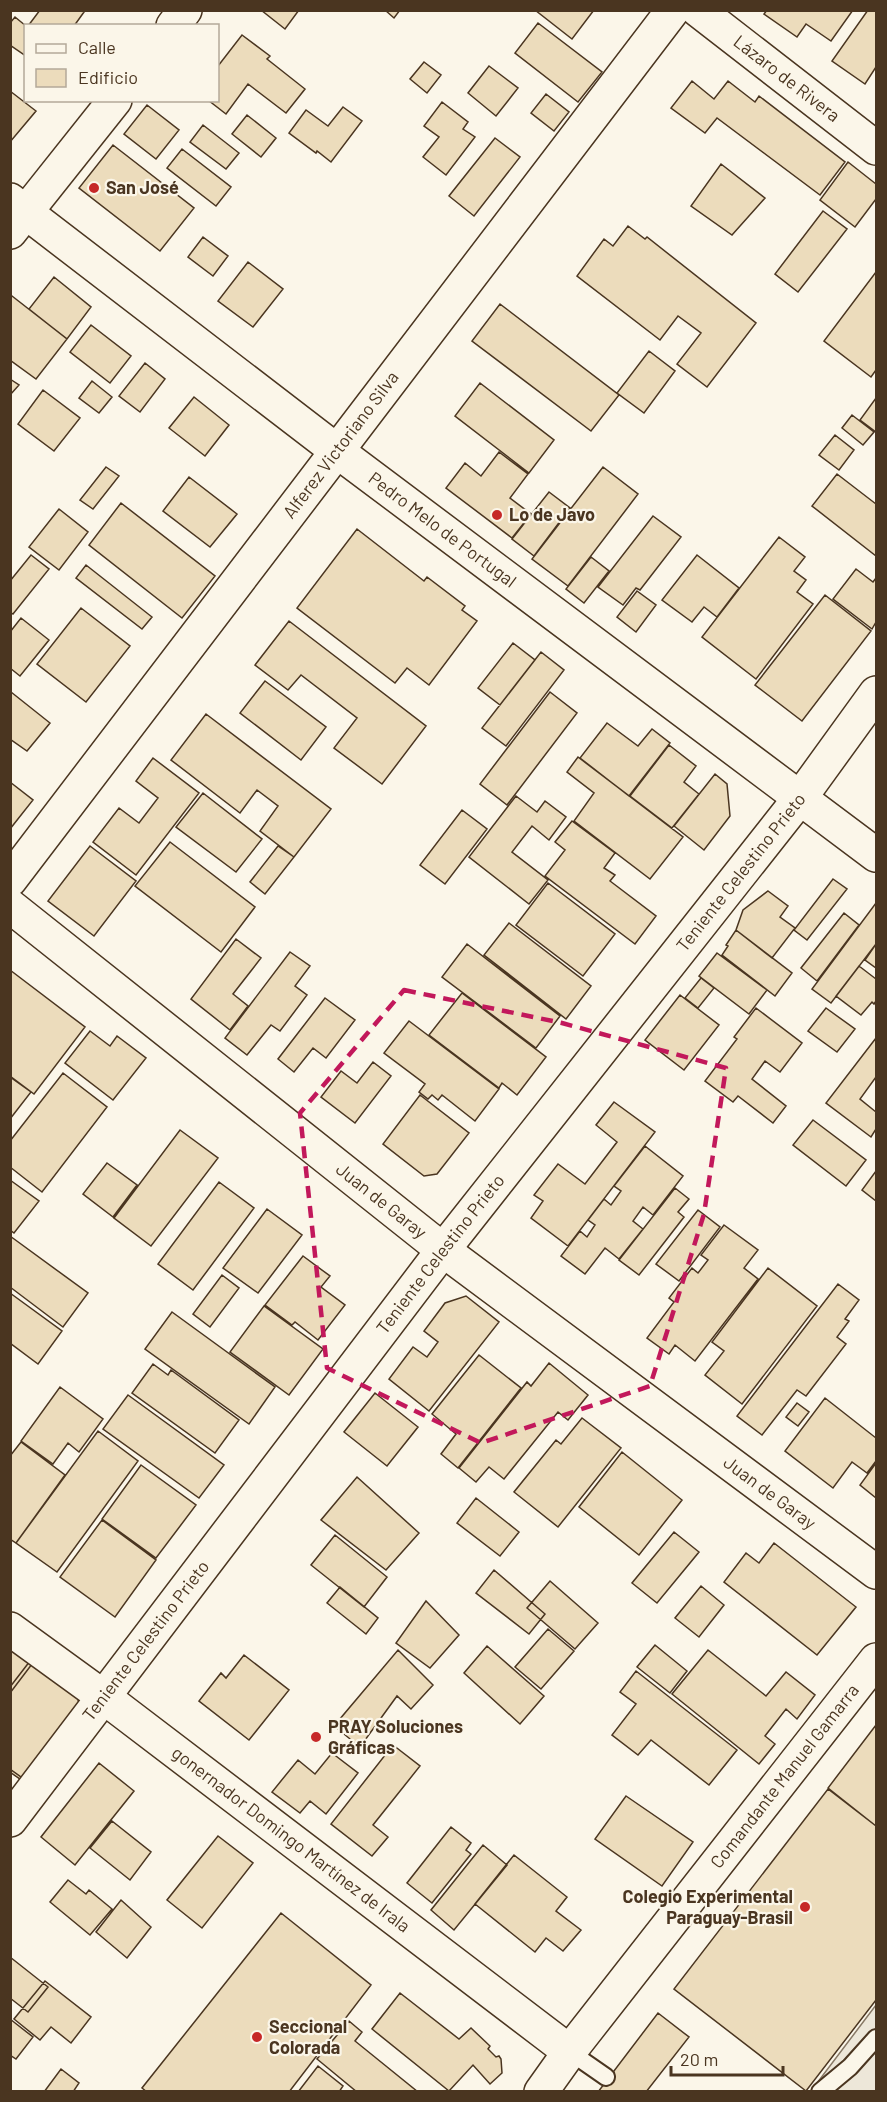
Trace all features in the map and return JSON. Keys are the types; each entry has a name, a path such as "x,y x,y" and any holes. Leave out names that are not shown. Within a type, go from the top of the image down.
{"street":[{"path":"174,24 185,10"},
{"name":"Alferez Victoriano Silva","path":"10,880 673,10"},
{"name":"Lázaro de Rivera","path":"698,10 876,148"},
{"path":"16,215 113,102"},
{"name":"Pedro Melo de Portugal","path":"16,215 337,451 876,855"},
{"name":"Teniente Celestino Prieto","path":"10,1820 105,1698 443,1250 800,798 876,693"},
{"name":"Juan de Garay","path":"10,906 443,1250 876,1572"},
{"name":"gonernador Domingo Martínez de Irala","path":"10,1629 105,1698 570,2052"},
{"name":"Comandante Manuel Gamarra","path":"540,2091 876,1660"}],"lane":[{"path":"820,2091 850,2067 876,2038"},
{"path":"570,2052 606,2077"}],"highlighted area":[{"path":"404,990 562,1023 726,1068 704,1214 650,1386 481,1443 327,1368 300,1113"}],"shaded area":[{"path":"876,2005 876,2091 811,2091"}],"building":[{"path":"40,10 82,10 84,12 75,24 30,24"},
{"path":"261,10 299,10 285,29"},
{"path":"385,10 400,10 394,18"},
{"path":"535,10 594,10 572,39"},
{"path":"767,10 853,10 831,41 806,24 797,37 764,14"},
{"path":"868,10 876,10 876,67 865,84 832,61"},
{"path":"15,17 24,24 24,55 10,45 10,23"},
{"path":"538,23 602,72 578,102 515,53"},
{"path":"242,35 270,56 267,59 305,89 286,113 248,84 226,114 211,102 219,102 219,65"},
{"path":"424,62 441,75 427,93 410,79"},
{"path":"489,66 518,88 496,116 468,93"},
{"path":"692,81 714,99 728,81 755,102 759,96 845,162 820,195 717,118 705,133 671,108"},
{"path":"10,91 36,111 10,142"},
{"path":"546,94 569,112 554,131 531,113"},
{"path":"442,102 468,122 463,129 475,137 446,175 423,157 439,137 424,126"},
{"path":"147,105 179,130 156,159 124,134"},
{"path":"343,107 362,121 331,162 289,133 306,110 328,126"},
{"path":"247,115 276,138 261,157 232,134"},
{"path":"203,125 239,153 226,169 190,142"},
{"path":"495,138 520,157 474,216 449,196"},
{"path":"113,145 194,208 160,251 79,188"},
{"path":"182,149 231,187 216,206 167,168"},
{"path":"848,162 876,184 876,199 855,227 820,200"},
{"path":"721,164 765,198 732,235 691,206"},
{"path":"823,211 847,229 798,292 775,274"},
{"path":"628,226 645,239 647,237 756,323 707,387 677,364 701,333 678,316 660,340 577,276 604,239 613,246"},
{"path":"203,237 228,256 213,276 188,257"},
{"path":"248,262 283,289 253,327 218,301"},
{"path":"876,272 876,370 871,377 824,341"},
{"path":"54,277 91,307 67,339 29,309"},
{"path":"12,296 67,339 36,379 10,360 10,298"},
{"path":"500,304 619,395 591,431 472,341"},
{"path":"91,325 131,356 110,383 70,352"},
{"path":"649,351 675,371 644,413 617,393"},
{"path":"145,363 165,379 140,412 119,396"},
{"path":"10,379 19,385 10,395"},
{"path":"92,381 112,397 99,413 79,398"},
{"path":"480,383 554,440 529,473 455,416"},
{"path":"43,390 80,418 54,451 18,424"},
{"path":"194,397 229,425 205,456 169,428"},
{"path":"876,398 876,432 860,420"},
{"path":"852,415 874,432 863,445 842,428"},
{"path":"835,435 854,450 839,470 819,455"},
{"path":"499,452 528,474 510,498 531,514 512,538 446,488 465,463 481,476"},
{"path":"106,467 119,476 93,509 80,500"},
{"path":"603,467 638,494 568,586 532,559"},
{"path":"837,474 876,504 876,556 812,506"},
{"path":"189,477 237,514 210,547 163,511"},
{"path":"549,492 570,508 534,556 512,539"},
{"path":"121,503 215,576 182,618 89,545"},
{"path":"59,509 88,532 59,570 29,547"},
{"path":"653,516 681,537 640,590 636,588 623,605 598,587"},
{"path":"357,529 424,581 427,577 465,606 462,610 477,621 429,685 407,668 395,683 297,608"},
{"path":"779,537 805,557 794,571 806,580 797,592 813,604 756,679 702,637"},
{"path":"31,555 49,569 13,614 10,612 10,581"},
{"path":"697,555 739,588 717,617 704,607 692,622 662,600"},
{"path":"591,557 609,571 584,603 566,589"},
{"path":"86,565 152,617 142,629 76,578"},
{"path":"856,569 873,582 876,578 876,622 872,629 833,599"},
{"path":"637,591 656,605 636,632 617,617"},
{"path":"825,595 871,631 802,721 755,685"},
{"path":"81,608 130,646 86,702 37,664"},
{"path":"21,618 49,640 20,676 10,668 10,632"},
{"path":"289,621 426,726 382,784 334,748 357,718 301,675 288,690 255,665"},
{"path":"513,643 535,660 500,705 478,688"},
{"path":"541,652 564,670 506,746 482,728"},
{"path":"265,681 326,727 301,760 240,713"},
{"path":"11,692 50,723 27,751 10,739"},
{"path":"550,692 577,713 507,805 480,784"},
{"path":"206,714 331,809 294,857 260,831 278,806 257,790 240,813 171,760"},
{"path":"607,723 638,746 652,729 670,743 629,796 580,758"},
{"path":"669,745 696,766 684,782 699,794 672,828 630,796"},
{"path":"578,757 683,837 650,879 574,821 594,793 567,772"},
{"path":"153,758 199,793 136,875 93,842 119,808 139,823 158,798 136,781"},
{"path":"715,774 727,784 730,816 704,850 674,826"},
{"path":"10,782 33,800 10,829"},
{"path":"203,793 262,839 236,872 176,827"},
{"path":"516,796 537,812 545,801 566,817 549,840 532,826 512,852 548,880 529,904 469,857"},
{"path":"462,810 487,829 445,884 420,865"},
{"path":"572,821 615,853 604,868 615,875 610,881 656,916 635,944 545,876 565,850 555,842"},
{"path":"170,842 255,907 221,952 135,886"},
{"path":"90,846 136,881 94,936 48,901"},
{"path":"278,846 294,857 265,894 250,882"},
{"path":"833,879 847,889 807,940 794,930"},
{"path":"548,883 615,934 583,976 516,925"},
{"path":"768,891 788,906 780,917 795,928 772,958 736,930 743,910"},
{"path":"876,903 876,944 831,1003 812,989"},
{"path":"844,913 859,925 817,981 801,968"},
{"path":"509,923 591,986 566,1019 484,955"},
{"path":"736,930 792,973 775,996 722,955"},
{"path":"236,939 261,958 233,994 248,1006 230,1030 191,999"},
{"path":"467,944 560,1016 536,1048 442,977"},
{"path":"876,944 876,968 865,960"},
{"path":"290,952 310,966 295,986 307,995 280,1031 271,1025 247,1055 225,1038"},
{"path":"717,953 767,990 749,1014 699,976"},
{"path":"859,966 876,979 876,1001 874,1004 872,1002 861,1015 836,996"},
{"path":"10,970 85,1027 34,1094 10,1076"},
{"path":"701,978 714,988 698,1008 685,998"},
{"path":"462,993 546,1057 517,1095 502,1083 499,1088 429,1035"},
{"path":"680,995 719,1025 684,1070 645,1040"},
{"path":"325,998 355,1020 326,1058 313,1048 294,1072 278,1059"},
{"path":"756,1008 802,1043 780,1072 765,1061 752,1079 786,1106 773,1123 738,1096 733,1102 705,1081 737,1039 734,1037"},
{"path":"826,1008 855,1029 837,1052 808,1031"},
{"path":"409,1021 499,1089 475,1121 442,1095 438,1100 432,1095 428,1099 419,1092 425,1084 384,1053"},
{"path":"90,1031 110,1046 117,1036 146,1058 113,1100 65,1063"},
{"path":"876,1038 876,1077 860,1099 876,1112 876,1129 871,1137 826,1103"},
{"path":"373,1062 391,1076 355,1123 321,1097 341,1071 357,1083"},
{"path":"63,1073 107,1107 42,1192 10,1167 10,1141"},
{"path":"10,1077 31,1092 10,1119"},
{"path":"420,1095 469,1133 437,1174 424,1176 383,1144"},
{"path":"614,1102 655,1132 568,1246 531,1218 543,1201 534,1195 558,1164 585,1184 617,1142 596,1125"},
{"path":"813,1120 866,1160 846,1186 793,1145"},
{"path":"180,1130 218,1158 151,1246 114,1218"},
{"path":"645,1146 683,1176 653,1215 643,1207 633,1221 643,1229 619,1259 605,1248 585,1274 561,1256 580,1231 587,1237 595,1225 588,1220 604,1199 611,1205 621,1191 614,1186"},
{"path":"107,1163 137,1185 113,1217 83,1194"},
{"path":"876,1171 876,1201 862,1190"},
{"path":"10,1180 39,1201 14,1233 10,1230"},
{"path":"219,1182 254,1208 193,1290 158,1264"},
{"path":"675,1188 689,1199 678,1212 684,1217 639,1275 619,1260"},
{"path":"267,1209 302,1235 258,1293 223,1268"},
{"path":"698,1210 720,1227 679,1281 656,1264"},
{"path":"724,1225 758,1250 744,1268 758,1279 695,1361 675,1345 669,1354 647,1338 674,1302 669,1298 692,1268 698,1273 708,1260 701,1255"},
{"path":"10,1236 88,1293 63,1327 10,1287"},
{"path":"303,1256 330,1276 321,1287 345,1305 318,1340 295,1322 292,1325 265,1305"},
{"path":"768,1268 817,1306 742,1404 705,1375 724,1351 712,1342"},
{"path":"222,1275 239,1288 210,1327 193,1314"},
{"path":"838,1284 859,1300 845,1319 849,1321 837,1337 846,1344 806,1396 797,1390 762,1435 737,1416"},
{"path":"10,1293 62,1331 38,1364 10,1343"},
{"path":"466,1296 499,1322 429,1411 389,1379 413,1347 427,1357 438,1342 424,1331 445,1303"},
{"path":"264,1306 323,1349 289,1395 230,1352"},
{"path":"172,1312 275,1387 249,1424 145,1349"},
{"path":"479,1355 521,1388 458,1468 441,1454 456,1434 432,1414"},
{"path":"549,1363 588,1395 568,1420 558,1412 504,1479 489,1467 476,1482 459,1468 527,1382 531,1386"},
{"path":"153,1364 168,1375 171,1370 239,1420 215,1453 132,1393"},
{"path":"60,1387 103,1419 79,1452 68,1443 53,1464 21,1441"},
{"path":"375,1393 418,1427 387,1466 344,1432"},
{"path":"128,1395 224,1465 199,1498 103,1429"},
{"path":"825,1398 876,1438 876,1461 867,1473 852,1462 833,1488 785,1451"},
{"path":"797,1403 809,1412 798,1426 786,1417"},
{"path":"582,1418 621,1448 558,1527 514,1492 556,1440 561,1444"},
{"path":"98,1431 138,1461 57,1572 16,1543"},
{"path":"21,1442 65,1475 16,1543 10,1539 10,1456"},
{"path":"622,1452 682,1500 639,1555 579,1507"},
{"path":"876,1463 876,1498 860,1485"},
{"path":"141,1465 196,1505 156,1558 102,1519"},
{"path":"357,1477 419,1533 386,1570 321,1520"},
{"path":"476,1498 519,1532 500,1556 457,1523"},
{"path":"102,1520 156,1560 115,1617 60,1577"},
{"path":"674,1532 699,1552 657,1603 632,1583"},
{"path":"335,1535 387,1577 364,1607 311,1565"},
{"path":"774,1543 856,1607 817,1655 724,1582 746,1553 759,1563"},
{"path":"494,1570 545,1614 529,1634 476,1593"},
{"path":"550,1581 598,1623 575,1649 527,1608"},
{"path":"701,1586 724,1605 699,1637 675,1618"},
{"path":"340,1587 378,1618 366,1634 327,1603"},
{"path":"426,1601 459,1635 430,1668 396,1643"},
{"path":"548,1629 574,1651 541,1689 515,1667"},
{"path":"655,1645 687,1671 670,1693 637,1667"},
{"path":"487,1646 544,1696 520,1724 464,1673"},
{"path":"10,1647 30,1661 10,1687"},
{"path":"398,1650 433,1685 411,1709 397,1696 360,1747 334,1726"},
{"path":"708,1650 766,1696 786,1672 815,1695 797,1719 786,1709 765,1736 775,1744 759,1764 672,1694"},
{"path":"244,1655 289,1690 249,1740 199,1701 221,1673 226,1678"},
{"path":"30,1661 76,1693 82,1713 27,1784 10,1772 10,1687"},
{"path":"32,1664 86,1703 28,1782 10,1769 10,1693"},
{"path":"636,1671 737,1750 709,1785 651,1740 638,1755 612,1735 636,1704 620,1692"},
{"path":"876,1725 876,1826 828,1788"},
{"path":"393,1745 420,1766 373,1825 388,1837 372,1856 331,1824"},
{"path":"332,1753 358,1773 326,1814 310,1801 300,1813 272,1792 298,1760 315,1774"},
{"path":"99,1763 134,1791 75,1865 41,1837"},
{"name":"Colegio Experimental Paraguay-Brasil","path":"828,1789 876,1826 876,2000 806,2091 674,1989"},
{"path":"626,1796 693,1842 662,1886 595,1839"},
{"path":"112,1821 151,1852 130,1880 90,1848"},
{"path":"451,1827 471,1843 466,1850 471,1854 432,1903 407,1883"},
{"path":"218,1836 253,1863 202,1928 167,1900"},
{"path":"483,1845 507,1865 454,1930 431,1910"},
{"path":"514,1855 567,1897 556,1911 581,1930 563,1951 546,1938 535,1952 475,1904"},
{"path":"68,1880 86,1894 89,1890 112,1909 90,1935 50,1902"},
{"path":"121,1900 151,1927 127,1958 96,1932"},
{"name":"Seccional Colorada","path":"281,1913 371,1985 289,2092 147,2092 142,2088"},
{"path":"10,1957 48,1987 28,2012 10,1998"},
{"path":"45,1981 91,2017 71,2043 51,2027 40,2040 14,2019"},
{"path":"400,1993 459,2039 471,2028 490,2046 488,2049 496,2057 499,2056 502,2073 490,2084 473,2065 449,2091 372,2029"},
{"path":"658,2013 689,2037 646,2092 598,2092"},
{"path":"10,2019 33,2037 16,2059 10,2055"},
{"path":"349,2021 362,2032 355,2041 418,2092 357,2092 317,2059"},
{"path":"318,2066 343,2086 339,2092 298,2092"},
{"path":"61,2069 79,2083 73,2092 44,2092"}],"place":[{"name":"San José","path":"94,188"},
{"name":"Lo de Javo","path":"497,515"},
{"name":"PRAY Soluciones Gráficas","path":"316,1737"},
{"name":"Colegio Experimental Paraguay-Brasil","path":"805,1907"},
{"name":"Seccional Colorada","path":"257,2037"}]}
